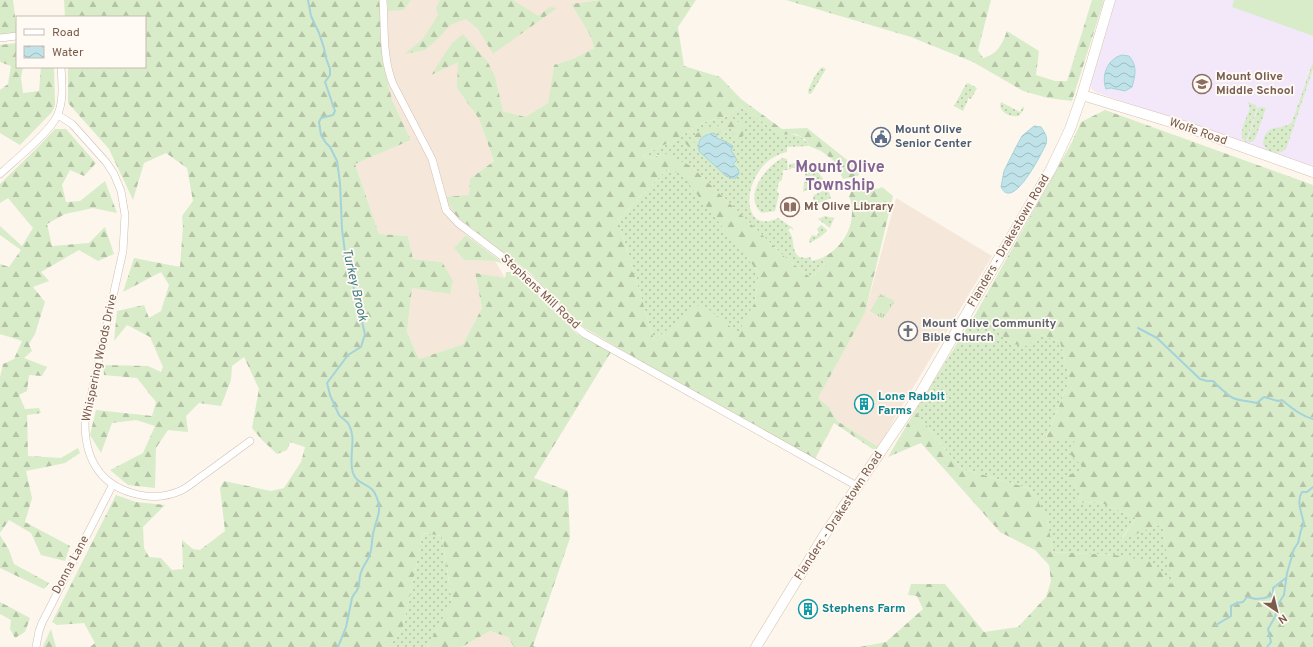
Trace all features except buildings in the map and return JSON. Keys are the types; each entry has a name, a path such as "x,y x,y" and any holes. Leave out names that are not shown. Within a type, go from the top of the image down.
{"street":[{"name":"Stephens Mill Road","path":"383,0 385,56 388,72 432,159 446,210 458,223 536,284 574,325 586,334 857,486"},
{"name":"Flanders - Drakestown Road","path":"756,647 808,561 921,392 1051,169 1070,129 1082,95 1110,0"},
{"path":"0,38 16,36"},
{"path":"0,174 42,135 58,115 62,95 61,68"},
{"name":"Wolfe Road","path":"1082,95 1184,126 1313,172"},
{"name":"Whispering Woods Drive","path":"58,115 72,124 106,162 114,174 121,191 125,212 125,237 123,251 85,423 85,436 88,451 98,471 112,486 140,496 162,496 173,493 193,482 250,441"},
{"name":"Donna Lane","path":"36,647 42,623 112,486"}],"shaded area":[{"path":"411,0 600,0 571,4 590,35 594,48 575,58 554,65 548,103 525,117 503,111 495,76 457,88 479,119 494,161 470,179 469,195 456,216 466,235 454,248 464,260 495,261 505,278 475,274 482,308 463,344 419,359 407,332 412,288 450,293 442,262 413,259 408,236 379,234 355,164 411,140 392,100 383,63 381,10 404,10"},
{"name":"Mount Olive Middle School","path":"1115,0 1313,0 1313,166 1095,92 1091,88 1090,82"},
{"path":"896,198 992,256 879,447 837,421 829,407 818,398 865,313"},
{"path":"490,631 508,637 514,647 462,647"}],"green space":[{"path":"0,0 13,0 16,33 0,35"},
{"path":"64,0 380,0 383,63 392,100 411,140 355,164 379,234 408,236 413,259 442,262 453,281 450,294 412,288 407,332 419,359 463,344 482,308 475,273 505,278 506,272 511,272 523,280 576,333 611,352 534,478 568,491 570,538 533,646 536,647 514,647 508,637 490,631 462,647 427,647 452,601 442,536 423,533 403,628 390,645 391,647 90,647 95,643 84,623 57,625 52,622 116,495 136,502 165,505 143,527 144,548 149,557 161,558 172,570 183,569 182,540 193,549 200,550 225,531 220,488 224,481 271,491 284,488 301,462 305,447 290,442 287,450 277,454 252,428 259,389 244,357 232,366 231,380 221,406 199,403 186,416 188,432 168,430 156,448 155,488 128,485 110,470 143,453 155,426 136,420 112,423 101,453 90,435 96,410 152,416 156,402 137,378 104,375 103,365 148,366 161,372 163,367 150,337 127,325 114,341 117,311 144,305 149,318 161,311 169,285 161,272 123,292 134,258 180,267 183,226 182,216 193,201 187,168 166,153 144,163 133,200 109,149 68,103 68,68 146,68 146,16 65,16"},
{"path":"387,0 411,0 404,10 388,11"},
{"path":"440,0 513,0 538,16 550,7 557,8 493,54 478,29 466,19 450,25 440,37 425,50 404,54 423,39 438,15 436,8"},
{"path":"600,0 696,0 678,27 684,66 720,77 741,99 782,129 807,128 861,171 858,176 843,179 841,172 833,160 821,151 809,146 805,139 796,134 780,135 740,105 730,115 705,122 677,140 661,146 643,156 652,158 664,153 691,166 786,258 811,278 825,264 822,258 839,245 847,233 850,226 852,212 849,197 851,192 869,186 877,189 882,187 893,196 865,313 818,398 829,407 837,421 879,447 874,450 834,423 815,459 649,366 583,327 530,273 456,216 445,197 469,195 470,179 494,161 479,119 457,88 458,62 431,75 452,43 463,34 487,61 495,76 503,111 525,117 548,103 554,65 575,58 594,48 590,35 571,4","holes":["666,170 680,173 759,273 755,302 738,333 701,303 654,340 618,220"]},
{"path":"786,0 991,0 978,50 983,58 992,54 999,48 1007,31 1039,51 1036,75 1055,81 1067,81 1092,0 1104,0 1072,101 1048,98 1023,91 973,62 911,37"},
{"path":"1234,0 1313,0 1313,36 1232,7"},
{"path":"16,43 16,68 23,68 21,78 23,93 39,91 41,68 54,68 55,105 52,112 20,145 0,133 0,90 8,84 11,66 0,62 0,45"},
{"path":"1313,62 1313,69 1286,149 1277,153 1270,151 1263,144 1264,137 1270,130 1288,125 1292,122"},
{"path":"822,67 826,69 811,94 809,94 808,92 812,83"},
{"path":"968,83 977,88 971,99 968,98 963,111 954,106"},
{"path":"1001,102 1020,112 1023,106 1024,109 1019,116 1008,115 1001,108"},
{"path":"1247,102 1256,105 1257,108 1246,142 1243,139 1242,131 1250,109"},
{"path":"740,105 780,135 797,135 809,146 787,147 787,152 772,159 760,169 753,183 750,196 750,209 755,218 764,221 778,218 793,228 793,230 791,228 788,230 792,236 796,254 799,257 810,257 812,261 822,258 825,264 811,278 786,258 691,166 657,155 652,158 643,156 661,146 677,140 705,122 730,115"},
{"path":"1258,108 1266,108 1255,139 1252,142 1247,142"},
{"path":"1105,110 1313,185 1313,647 859,647 886,642 923,609 917,596 908,595 911,584 945,584 984,632 1018,627 1046,597 1051,581 1049,565 1035,550 1000,532 921,443 888,457 915,411 960,468 1031,489 1047,518 1053,552 1115,555 1152,562 1172,585 1162,524 1121,540 1136,518 1099,502 1077,503 1082,491 1062,477 1085,469 1068,452 1075,440 1045,441 1070,379 1060,342 1039,334 1027,346 1012,344 976,313 1071,144 1081,122"},
{"path":"729,120 746,123 743,136 736,140 733,136 734,130 730,128 725,132 716,132 707,138 702,136 694,142 698,147 691,149 685,143 706,127 716,127"},
{"path":"55,129 66,129 96,163 84,176 70,170 62,185 66,202 80,201 105,181 117,213 93,208 65,214 47,224 52,246 89,243 105,227 114,254 98,261 79,250 41,272 49,281 33,287 45,302 35,334 29,344 32,351 24,358 47,367 42,376 29,375 27,391 19,395 25,409 39,408 41,413 27,415 28,456 61,458 78,448 80,453 65,463 26,471 32,498 25,522 70,546 65,561 41,555 31,533 9,520 0,533 0,377 3,364 14,359 22,341 0,334 0,264 9,267 21,250 0,235 0,226 22,246 33,228 8,198 0,203 0,184"},
{"path":"783,158 787,159 788,170 783,170 782,180 779,182 777,191 779,194 775,211 762,213 756,206 754,199 755,190 764,174 770,167"},
{"path":"789,164 804,164 803,173 797,172 795,168 789,170"},
{"path":"808,165 816,170 825,181 803,192 806,166"},
{"path":"666,170 680,172 759,273 755,302 738,334 654,340 618,220"},
{"path":"828,189 831,198 819,203 814,202 814,195"},
{"path":"825,216 834,218 830,228 818,219"},
{"path":"821,225 827,231 810,243 809,240 812,235 816,236 819,233 817,229"},
{"path":"466,235 506,265 495,261 464,260 454,248"},
{"path":"880,294 895,301 883,319 870,311"},
{"path":"976,313 1012,344 1039,334 1060,342 1070,379 1045,440 1075,439 1085,469 1063,477 1082,491 1077,503 1099,502 1136,518 1121,539 1162,524 1173,586 1115,555 1053,552 1047,519 1031,489 960,468 915,411"},
{"path":"423,533 442,536 452,602 427,647 391,647 390,645 403,628"},
{"path":"0,535 9,550 14,564 49,583 44,589 0,568"},
{"path":"0,602 30,618 25,632 15,638 10,629 11,620 0,614"},
{"path":"51,629 56,647 43,647 43,646"}],"water":[{"path":"1122,55 1129,56 1135,67 1132,87 1125,91 1111,88 1106,89 1104,79 1106,69 1112,60"},
{"path":"1034,126 1041,127 1045,133 1047,142 1035,165 1024,181 1013,192 1008,193 1001,187 1004,171 1022,136"},
{"path":"713,133 717,135 716,138 733,146 731,150 737,160 733,164 738,169 739,173 736,178 726,176 699,151 701,139"}],"waterway":[{"name":"Turkey Brook","path":"308,0 311,16 319,33 330,69 330,75 325,82 335,111 333,115 321,118 319,122 321,135 330,147 337,161 345,252 351,263 354,289 365,334 361,347 348,355 327,383 330,395 339,415 347,422 351,430 351,461 353,473 358,481 372,489 377,498 379,507 370,554 361,571 359,585 353,595 346,627 338,647"},
{"path":"1138,328 1157,338 1200,379 1213,381 1233,398 1257,403 1264,397 1278,401 1282,400 1300,414 1313,419"},
{"path":"1267,647 1271,642 1268,629 1275,617 1278,604 1284,595 1287,573 1294,549 1298,543 1304,524 1300,508 1300,496 1302,492 1307,492 1313,487"},
{"path":"1216,625 1231,616 1231,606 1243,602 1247,597 1256,599 1273,596 1273,588 1286,578"}],"place":[{"name":"Mount Olive Middle School","path":"1202,84"},
{"name":"Mount Olive Senior Center","path":"881,137"},
{"name":"Mt Olive Library","path":"790,207"},
{"name":"Mount Olive Community Bible Church","path":"908,331"},
{"name":"Lone Rabbit Farms","path":"864,404"},
{"name":"Stephens Farm","path":"808,609"}],"district":[{"name":"Mount Olive Township","path":"840,177"}]}
